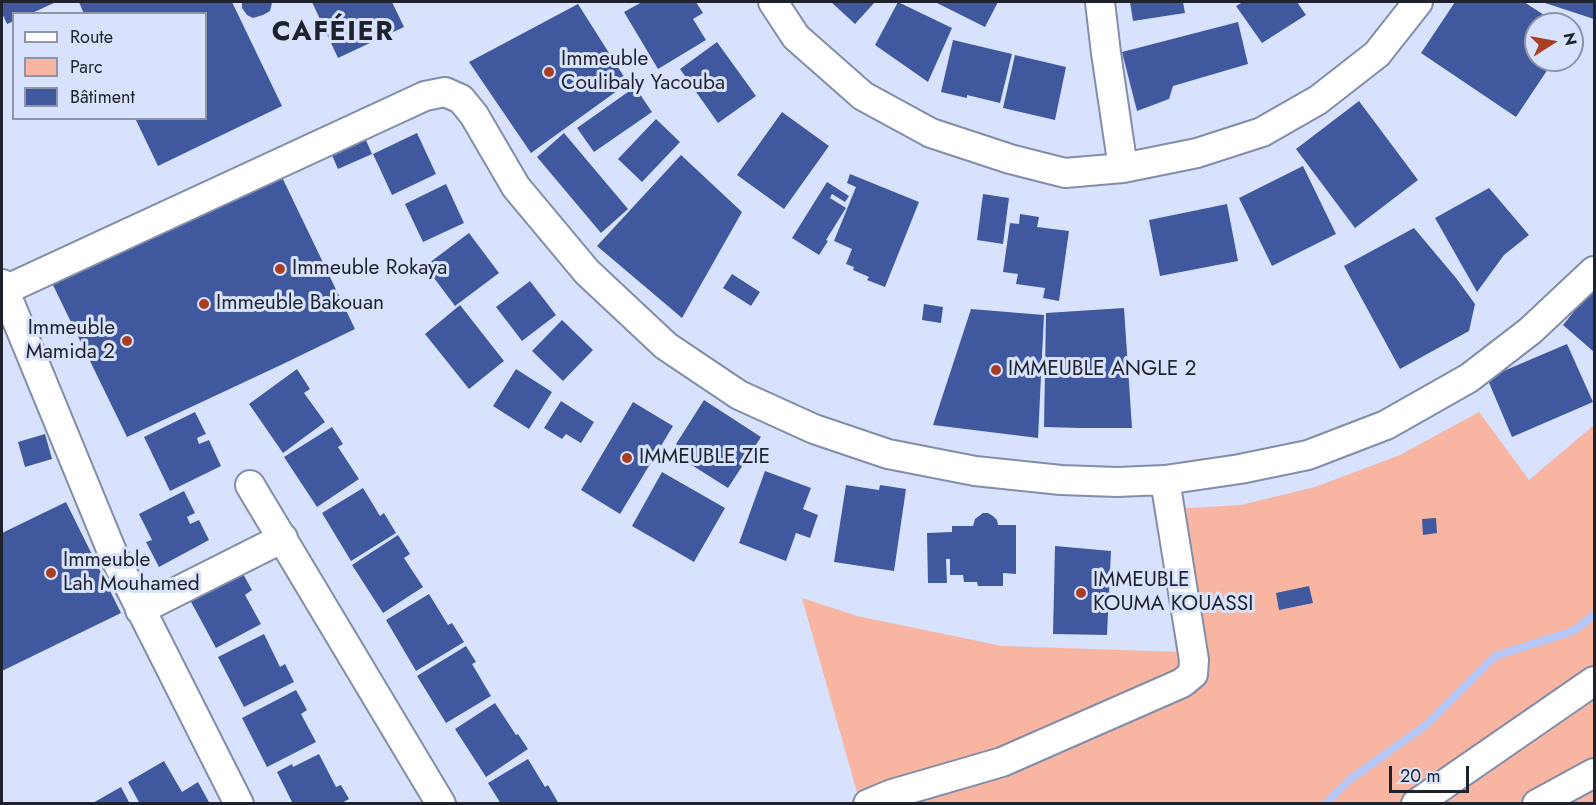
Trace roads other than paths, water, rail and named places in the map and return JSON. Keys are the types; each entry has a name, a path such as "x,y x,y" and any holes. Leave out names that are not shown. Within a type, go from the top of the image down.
{"street":[{"path":"773,2 796,37 863,96 931,133 1010,159 1065,173 1123,168 1197,153 1262,132 1318,100 1377,54 1418,2"},
{"path":"1100,2 1123,168"},
{"path":"239,804 113,554 3,287 425,96 445,92 461,99 474,115 516,186 587,272 666,346 739,395 814,429 888,454 975,471 1061,480 1117,482 1165,480 1240,469 1308,455 1386,425 1469,378 1530,331 1594,271"},
{"path":"868,804 892,794 1002,762 1182,683 1193,674 1194,660 1165,480"},
{"path":"250,485 441,804"},
{"path":"140,610 283,538"},
{"path":"1416,804 1594,681"},
{"path":"1538,804 1594,773"}],"waterway":[{"path":"1325,804 1349,780 1426,725 1495,656 1573,631 1594,615"}],"place":[{"name":"Immeuble Coulibaly Yacouba","path":"549,72"},
{"name":"Immeuble Rokaya","path":"280,269"},
{"name":"Immeuble Bakouan","path":"204,304"},
{"name":"Immeuble Mamida 2","path":"127,341"},
{"name":"IMMEUBLE ANGLE 2","path":"996,370"},
{"name":"IMMEUBLE ZIE","path":"627,458"},
{"name":"Immeuble Lah Mouhamed","path":"51,573"},
{"name":"IMMEUBLE KOUMA KOUASSI","path":"1081,593"}],"district":[{"name":"CAFÉIER","path":"333,33"}]}
